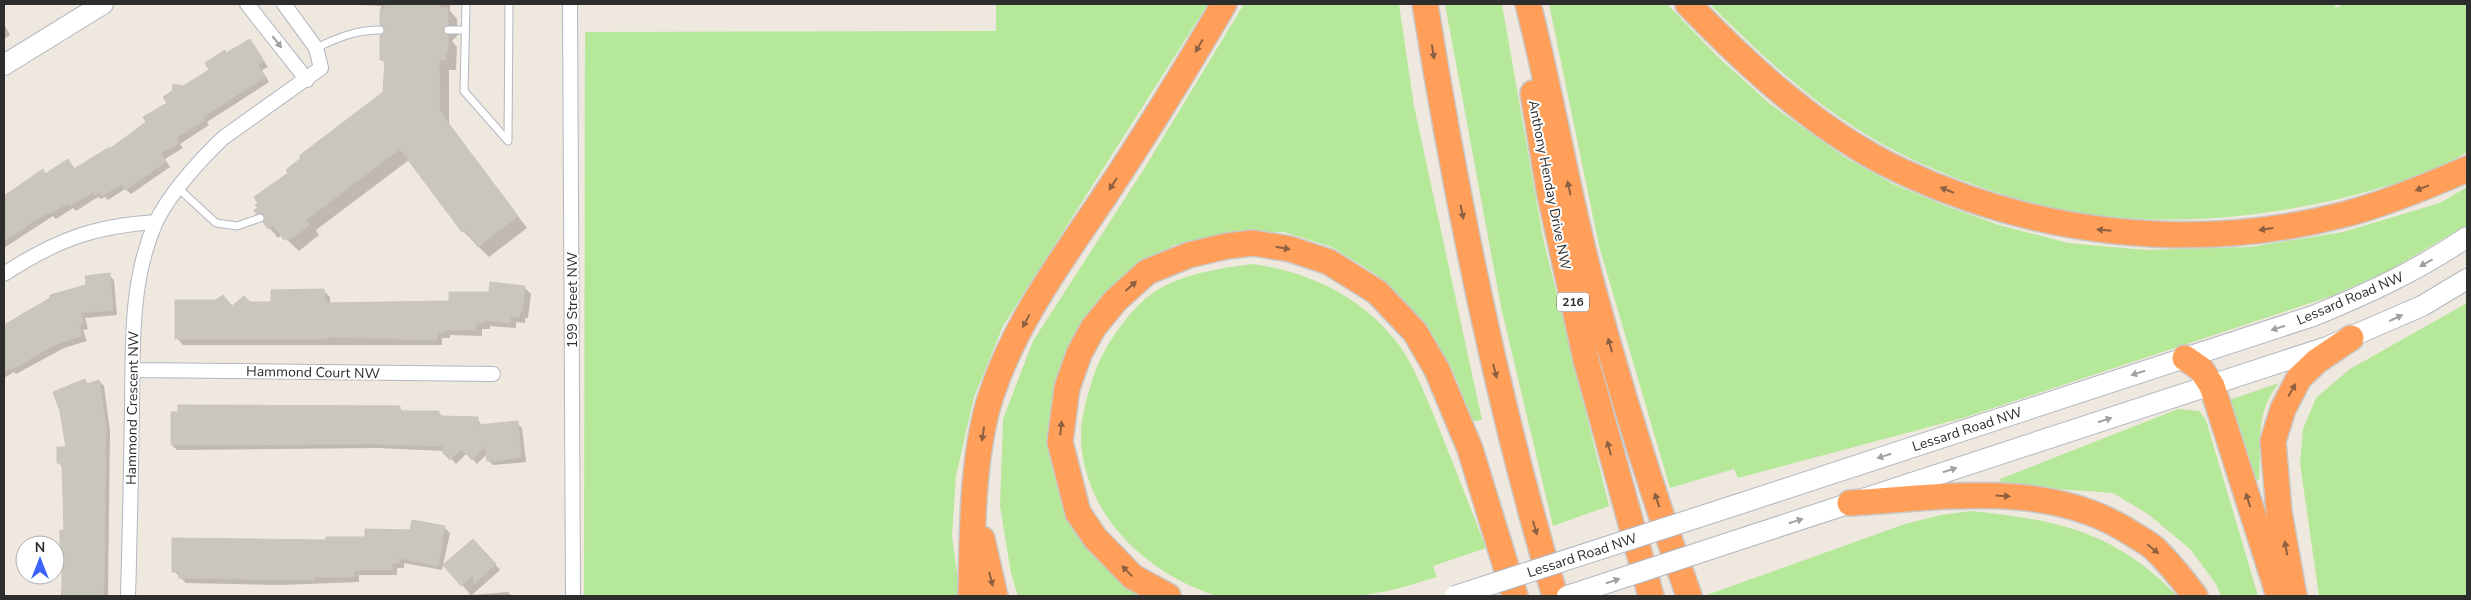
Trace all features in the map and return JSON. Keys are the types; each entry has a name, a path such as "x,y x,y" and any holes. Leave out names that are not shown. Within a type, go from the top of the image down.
{"highway":[{"path":"971,596 971,548 976,479 985,415 993,389 1011,348 1040,293 1180,79 1224,4"},
{"path":"1425,4 1443,114 1490,349 1555,596"},
{"name":"Anthony Henday Drive NW","path":"1517,4 1549,190 1586,360 1651,596"},
{"path":"1528,4 1542,58 1569,188 1592,285 1632,422 1689,596"},
{"path":"1688,4 1729,46 1780,92 1852,143 1900,171 1952,192 2004,210 2045,220 2091,229 2146,234 2200,235 2248,232 2342,215 2391,200 2467,169"},
{"path":"1168,596 1133,577 1096,539 1078,512 1060,442 1067,388 1079,354 1093,328 1114,301 1147,272 1189,255 1226,246 1253,243 1290,248 1329,262 1377,292 1415,332 1437,370 1470,449 1515,596"},
{"path":"2294,596 2280,512 2273,441 2283,409 2300,378 2317,362 2352,338"},
{"path":"2185,358 2201,369 2212,386 2279,596"},
{"path":"976,479 979,518 995,596"},
{"path":"1850,503 1983,495 2024,497 2067,504 2113,520 2155,548 2195,596"}],"main road":[{"path":"4,65 103,4"},
{"name":"Lessard Road NW","path":"1456,596 2313,316 2394,281 2441,255 2467,237"},
{"path":"1567,596 2212,386 2352,338 2422,306 2467,279"}],"street":[{"path":"247,4 307,80"},
{"path":"284,4 316,48"},
{"name":"199 Street NW","path":"570,4 572,596"},
{"name":"Hammond Crescent NW","path":"128,596 134,304 141,269 156,222 192,170 223,138 307,80 321,68 316,48"},
{"path":"4,274 39,252 76,236 113,226 156,222"},
{"name":"Hammond Court NW","path":"133,370 493,374"}],"lane":[{"path":"466,4 464,90 508,141 509,4"},
{"path":"316,48 341,36 366,30 380,30"},
{"path":"448,30 465,30"},
{"path":"178,188 216,223 237,226 260,218"}],"green space":[{"path":"996,4 1208,4 1003,326 974,397 956,476 952,536 960,596 584,596 585,32 996,31"},
{"path":"1244,4 1399,4 1414,106 1482,420 1473,421 1452,369 1431,334 1408,305 1374,273 1332,247 1284,232 1220,234 1174,245 1122,277 1087,316 1066,349 1055,398 1086,542 1116,577 1141,596 1018,596 1011,573 1000,506 1003,419 1033,341 1144,169"},
{"path":"1445,4 1502,4 1543,238 1609,506 1553,526 1501,307"},
{"path":"1549,4 1667,4 1718,57 1770,104 1843,156 1893,184 1946,206 1999,225 2068,243 2146,250 2250,247 2343,232 2440,203 2467,187 2467,225 2390,270 2332,296 1963,418 1738,478 1734,469 1670,488 1599,246"},
{"path":"1710,4 2334,4 2336,8 2344,4 2467,4 2467,152 2437,169 2411,180 2308,206 2269,212 2230,217 2150,219 2111,217 2073,212 2010,197 1967,182 1926,166 1879,143 1802,89 1755,48"},
{"path":"1253,264 1295,273 1315,280 1334,290 1352,300 1369,313 1399,345 1422,389 1486,548 1433,566 1437,577 1389,591 1336,597 1258,596 1229,598 1213,595 1188,585 1164,572 1123,538 1107,517 1094,494 1085,468 1081,441 1085,406 1092,380 1100,361 1113,337 1130,314 1139,304 1159,289 1192,275"},
{"path":"2467,303 2467,596 2319,596 2300,463 2303,429 2316,398 2350,369"},
{"path":"2279,383 2271,395 2262,418 2259,480 2255,479 2229,400"},
{"path":"2178,409 2199,411 2206,420 2258,596 2221,596 2216,584 2190,549 2148,514 2113,493 2002,485 2000,479"},
{"path":"1971,511 2031,519 2083,532 2107,543 2130,557 2154,574 2177,596 1704,596 1905,524 1941,515"}],"building":[{"path":"385,4 440,4 440,8 448,8 448,25 443,30 448,35 448,53 446,53 446,60 439,60 440,112 518,216 478,247 465,230 462,232 400,149 306,220 310,225 288,241 286,238 284,240 273,225 268,229 263,222 265,219 264,214 256,214 254,210 258,208 255,205 258,203 254,197 288,173 286,170 301,158 299,156 383,92 385,60 380,60 380,35 384,33 385,29 380,25 380,9 385,9"},
{"path":"250,39 264,61 258,65 265,77 203,117 205,120 176,138 179,143 161,153 166,162 125,190 121,184 102,196 100,192 95,195 93,192 70,206 68,203 50,214 48,212 4,241 4,196 43,169 45,174 68,159 74,169 111,148 146,122 143,117 167,103 163,97 172,91 173,84 183,86 209,70 205,63 225,50 226,53"},
{"path":"110,273 113,310 81,313 84,324 79,325 82,336 59,343 10,370 9,368 4,370 4,325 50,298 50,295 86,285 85,276"},
{"path":"490,282 525,286 522,312 520,312 519,317 511,316 510,323 484,320 484,323 476,323 476,330 444,330 444,333 437,333 437,340 327,337 327,339 175,339 175,300 216,300 223,295 232,306 244,296 250,302 271,302 271,290 324,289 325,303 449,301 449,292 489,292"},
{"path":"85,379 87,384 99,380 106,425 103,596 62,596 62,585 65,585 65,535 60,535 60,530 64,530 62,463 57,463 57,447 66,447 60,411 53,392"},
{"path":"178,405 400,406 400,411 439,411 439,416 478,417 478,425 518,421 521,457 487,461 485,446 472,460 461,449 450,460 443,453 443,446 372,444 171,445 171,412 178,412"},
{"path":"412,520 445,526 438,566 399,558 399,563 392,563 392,570 360,570 354,571 354,577 314,577 314,580 179,578 179,572 172,572 172,538 326,540 326,537 365,537 365,529 410,530"},
{"path":"473,539 496,564 474,584 473,575 461,586 443,565"}]}
